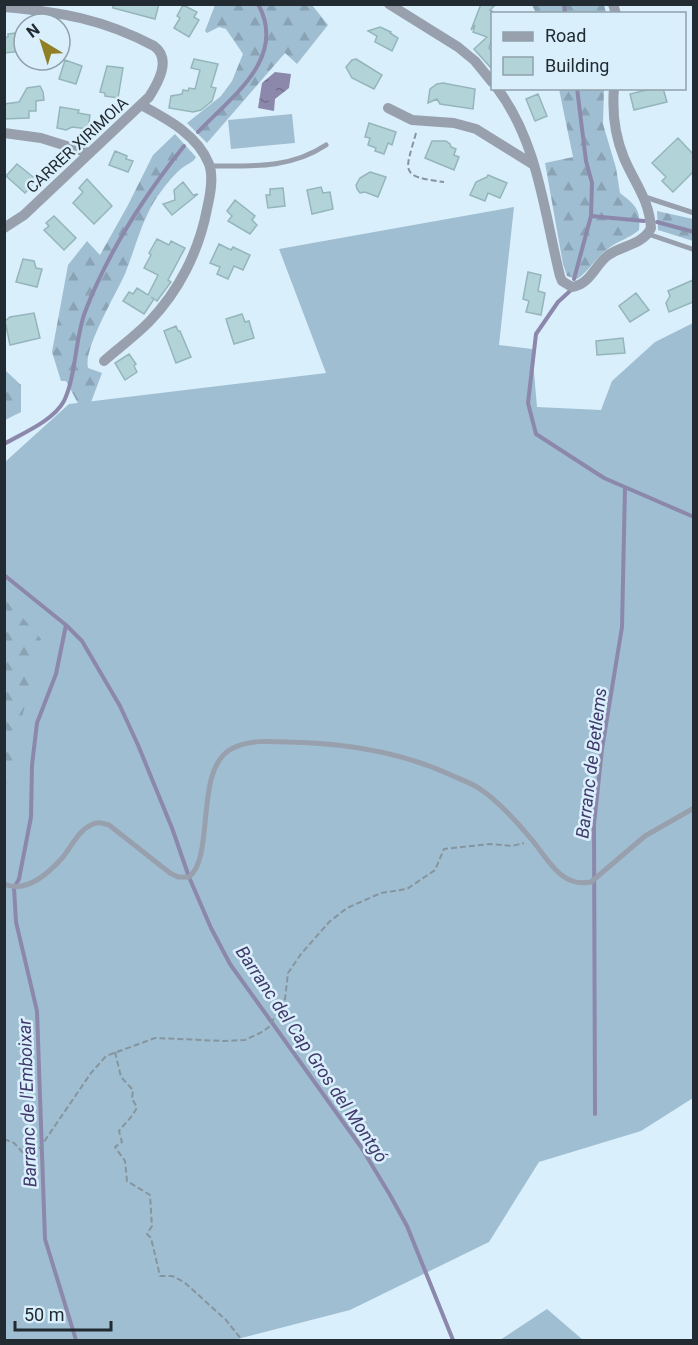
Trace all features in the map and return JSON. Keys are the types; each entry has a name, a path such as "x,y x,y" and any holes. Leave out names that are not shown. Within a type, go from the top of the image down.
{"street":[{"path":"389,4 458,47 475,61 491,81"},
{"name":"CARRER XIRIMOIA","path":"4,8 57,12 81,17 154,46 161,53 163,67 155,88 141,105 24,215 4,228"},
{"path":"498,90 517,120 534,165 560,276 567,285 572,286 581,284 605,258 643,239 651,228 645,197 624,157 618,140 613,113 614,90"},
{"name":"CARRER XIRIMOIA","path":"141,105 179,126 202,152 210,166"},
{"path":"388,108 412,120 454,123 476,129 534,165"},
{"path":"4,133 41,138 89,153"},
{"path":"104,362 149,322 183,277 206,216 211,186 210,166"}],"lane":[{"path":"210,166 276,165 304,158 326,145"},
{"path":"645,197 693,213"},
{"path":"648,234 692,249"},
{"path":"4,884 14,888 38,880 63,857 76,838 90,825 100,822 109,825 170,873 178,877 189,877 199,865 215,766 222,755 232,748 256,741 319,743 365,748 409,758 448,773 484,792 532,840 553,868 573,882 591,882 645,836 693,808"}],"path":[{"path":"420,121 408,169 418,179 444,182"},
{"path":"4,1138 14,1143 27,1157 37,1152 91,1072 106,1056 115,1052 155,1038 224,1041 244,1040 260,1034 269,1027 285,999 288,973 329,922 347,908 381,893 407,889 435,870 444,849 490,844 512,846 532,840"},
{"path":"115,1052 122,1077 133,1090 132,1099 137,1107 135,1113 119,1131 122,1142 115,1147 125,1161 127,1181 150,1195 152,1226 147,1234 151,1238 160,1276 172,1276 184,1282 226,1320 245,1341"}],"green space":[{"path":"215,5 312,5 328,25 297,64 285,53 207,143 187,123 221,96 232,81 243,54 226,29 219,27 207,33 205,31"},
{"path":"532,5 604,5 606,12 536,12"},
{"path":"559,90 604,90 603,124 616,168 620,193 636,208 639,230 604,251 577,279 567,276 563,264 545,163 573,157"},
{"path":"292,114 295,143 231,149 228,120"},
{"path":"175,134 196,157 167,183 146,218 125,274 90,348 88,368 102,373 90,405 80,407 66,381 61,381 52,352 68,265 87,241 100,255 153,155"},
{"path":"514,207 499,345 532,349 537,407 601,410 612,381 655,342 693,323 693,1098 641,1131 539,1162 489,1242 350,1310 234,1340 5,1340 5,462 69,404 326,373 279,249"},
{"path":"657,211 693,219 693,241 658,230"},
{"path":"5,370 21,385 21,412 5,420"},
{"path":"4,596 41,639 18,732 16,778 5,784"},
{"path":"547,1309 583,1340 500,1340"}],"water":[{"path":"275,72 291,74 289,88 275,99 274,111 258,108 262,83"}],"building":[{"path":"113,4 159,4 155,19 113,8"},
{"path":"481,4 496,4 490,10 492,11 489,48 491,68 474,49 487,37 473,32 475,25 471,30"},
{"path":"183,5 197,12 194,17 199,20 189,37 174,28 180,18 177,16"},
{"path":"380,27 398,38 392,51 375,42 377,36 368,31"},
{"path":"8,34 12,34 12,52 4,53 4,38 8,37"},
{"path":"194,59 218,64 211,87 216,88 212,101 201,110 193,112 169,108 171,96 182,94 183,90 188,91 189,88 195,89 200,70 191,68"},
{"path":"356,59 382,75 374,89 352,78 346,67"},
{"path":"72,62 82,66 76,84 59,79 61,72 72,72"},
{"path":"107,66 123,68 118,98 105,96 105,93 100,92"},
{"path":"443,83 475,89 473,109 440,104 437,99 428,103 430,89"},
{"path":"40,86 44,100 36,101 36,111 29,111 29,118 4,119 4,104 19,102 27,88"},
{"path":"646,90 664,90 667,102 634,110 630,94"},
{"path":"538,94 547,116 535,121 526,99"},
{"path":"60,107 79,110 78,113 90,115 88,129 57,128"},
{"path":"369,123 396,132 392,145 388,143 384,154 368,145 370,138 365,137"},
{"path":"678,138 693,154 693,172 673,192 662,181 666,177 652,163"},
{"path":"432,141 446,141 456,149 454,155 459,157 454,170 425,158"},
{"path":"115,151 133,161 128,172 109,165"},
{"path":"17,164 37,180 25,193 6,176"},
{"path":"370,172 386,177 378,197 365,192 360,193 357,189 356,185 360,178"},
{"path":"488,175 507,183 500,198 488,193 485,201 470,195 476,182"},
{"path":"87,179 112,206 94,224 73,203 83,192 79,188"},
{"path":"183,182 193,195 198,194 172,215 163,204 175,200 174,190"},
{"path":"321,187 323,193 330,192 333,209 312,214 307,190"},
{"path":"283,188 285,206 268,208 266,195 270,195 270,189"},
{"path":"235,200 255,216 252,220 257,225 250,234 228,221 232,216 227,211"},
{"path":"54,216 76,238 64,250 44,230 49,226 46,223"},
{"path":"157,239 169,245 171,241 185,248 168,280 171,282 157,301 154,299 144,314 123,301 129,292 133,294 137,288 148,295 158,275 144,268 151,255 149,253"},
{"path":"219,244 231,250 233,247 250,255 243,270 234,266 228,279 217,274 220,267 210,263"},
{"path":"23,259 34,261 36,268 42,269 37,287 16,282"},
{"path":"528,272 541,275 538,291 545,293 541,315 526,312 529,301 523,299"},
{"path":"693,280 693,302 669,312 666,303 670,296 668,291"},
{"path":"636,293 649,310 630,322 619,306"},
{"path":"34,313 40,338 10,345 5,321 10,317"},
{"path":"242,314 245,322 249,321 254,338 234,344 226,319"},
{"path":"176,326 191,357 176,363 164,331"},
{"path":"623,338 625,353 597,355 596,341"},
{"path":"129,354 136,364 134,366 137,372 125,380 115,363"}],"waterway":[{"path":"198,132 252,75 261,59 266,42 265,24 258,4"},
{"name":"Barranc de l'Emboixar","path":"564,4 565,12"},
{"name":"Barranc de l'Emboixar","path":"574,279 591,216 592,183 586,161 577,90"},
{"name":"Barranc de l'Emboixar","path":"4,444 53,415 64,401 71,380 82,323 94,290 128,225 184,146"},
{"path":"591,216 644,221"},
{"path":"657,222 694,232"},
{"name":"Barranc de l'Emboixar","path":"570,291 558,302 536,334 528,403 536,434 604,478 694,517"},
{"name":"Barranc de Betlems","path":"595,1114 594,824 602,749 622,627 625,487"},
{"name":"Barranc de l'Emboixar","path":"4,575 66,625 56,674 37,723 32,765 31,817 19,879 14,888 16,922 37,1011 45,1239 76,1340"},
{"name":"Barranc del Cap Gros del Montgó","path":"66,625 82,641 120,706 172,828 189,877 211,928 230,964 361,1147 390,1195 407,1226 453,1340"}]}
